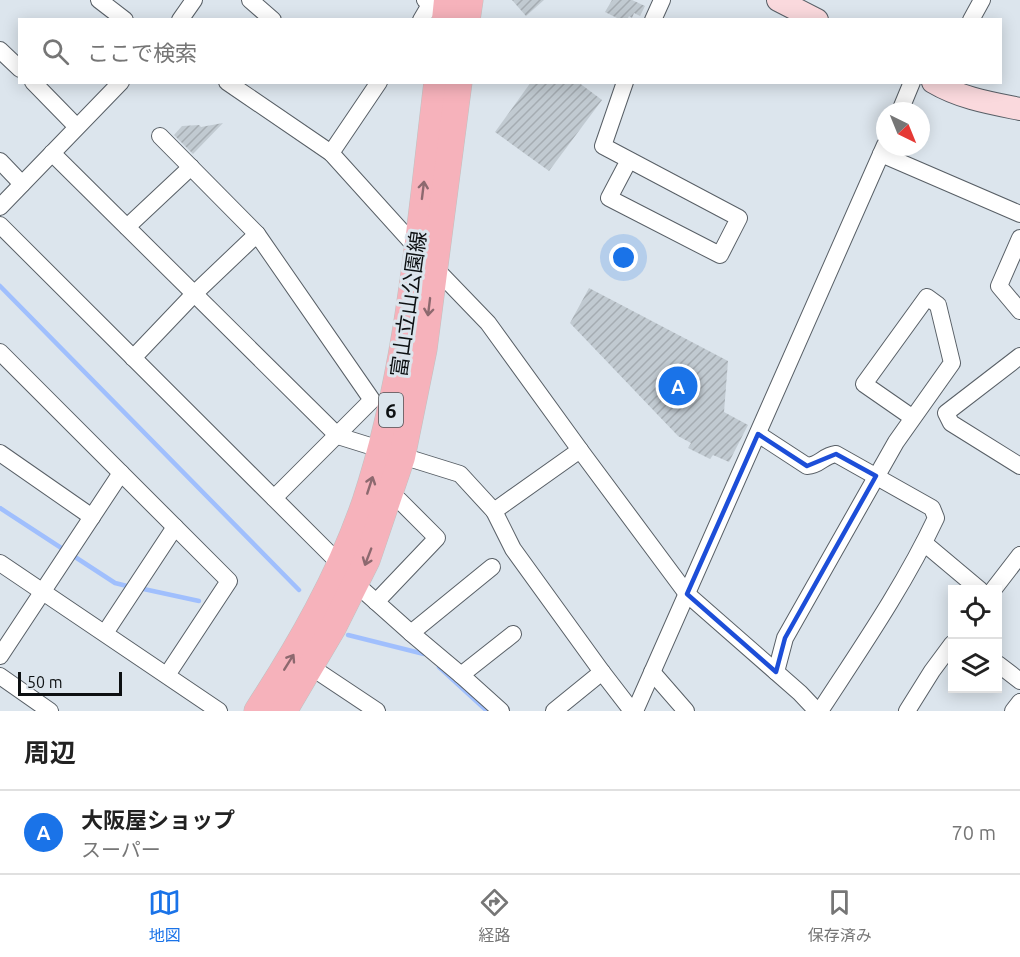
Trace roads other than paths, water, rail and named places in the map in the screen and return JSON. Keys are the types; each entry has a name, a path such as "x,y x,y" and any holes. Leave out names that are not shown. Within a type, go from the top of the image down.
{"main road":[{"path":"445,18 447,0"},
{"path":"467,18 470,0"},
{"path":"778,0 813,18"},
{"name":"富山立山公園線","path":"284,711 311,668 356,584 390,497 391,454 401,356 437,84"},
{"name":"富山立山公園線","path":"257,711 306,634 340,564 364,504 391,454 419,378 459,84"},
{"path":"931,84 981,101 1020,109"}],"street":[{"path":"99,0 122,18"},
{"path":"181,18 194,0"},
{"path":"250,0 271,18"},
{"path":"422,18 431,3 424,0"},
{"path":"654,18 662,0"},
{"path":"972,18 982,0"},
{"path":"0,50 18,67"},
{"path":"35,84 76,126"},
{"path":"0,207 119,84"},
{"path":"230,84 331,153 488,323 687,594 818,711 884,614 936,518 932,508 836,454 826,455 816,465 807,466 758,434"},
{"path":"331,153 378,84"},
{"path":"624,84 603,146 739,218 720,255 609,198 629,160"},
{"path":"909,102 928,84"},
{"path":"160,136 257,234 372,400 274,498"},
{"path":"52,153 338,436 460,474 494,511 513,549 602,672 634,711 880,156"},
{"path":"898,156 1020,214"},
{"path":"0,161 22,184"},
{"path":"127,227 191,167"},
{"path":"0,225 340,564"},
{"path":"133,358 194,294 257,234"},
{"path":"1020,238 999,286 1020,311"},
{"path":"776,672 784,638 896,442 952,363 938,305 927,297 864,384 913,418"},
{"path":"0,351 229,581 167,675"},
{"path":"1020,356 946,413 951,423 1020,466"},
{"path":"494,511 580,450"},
{"path":"0,453 92,517"},
{"path":"0,656 121,473"},
{"path":"376,602 436,538 399,500 390,497"},
{"path":"105,633 175,527"},
{"path":"924,543 974,585"},
{"path":"0,563 219,711"},
{"path":"998,585 1017,566"},
{"path":"411,633 492,567"},
{"path":"356,584 501,711"},
{"path":"461,675 513,634"},
{"path":"909,710 948,649"},
{"path":"1002,667 1020,681"},
{"path":"311,668 377,711"},
{"path":"554,711 602,672"},
{"path":"652,672 686,711"},
{"path":"0,676 50,711"},
{"path":"1013,711 1020,702"}],"waterway":[{"path":"0,286 299,590"},
{"path":"0,508 115,583 131,587"},
{"path":"139,588 199,601"},
{"path":"348,635 424,654"},
{"path":"439,667 487,711"}],"place":[{"name":"大阪屋ショップ","path":"678,386"}]}
